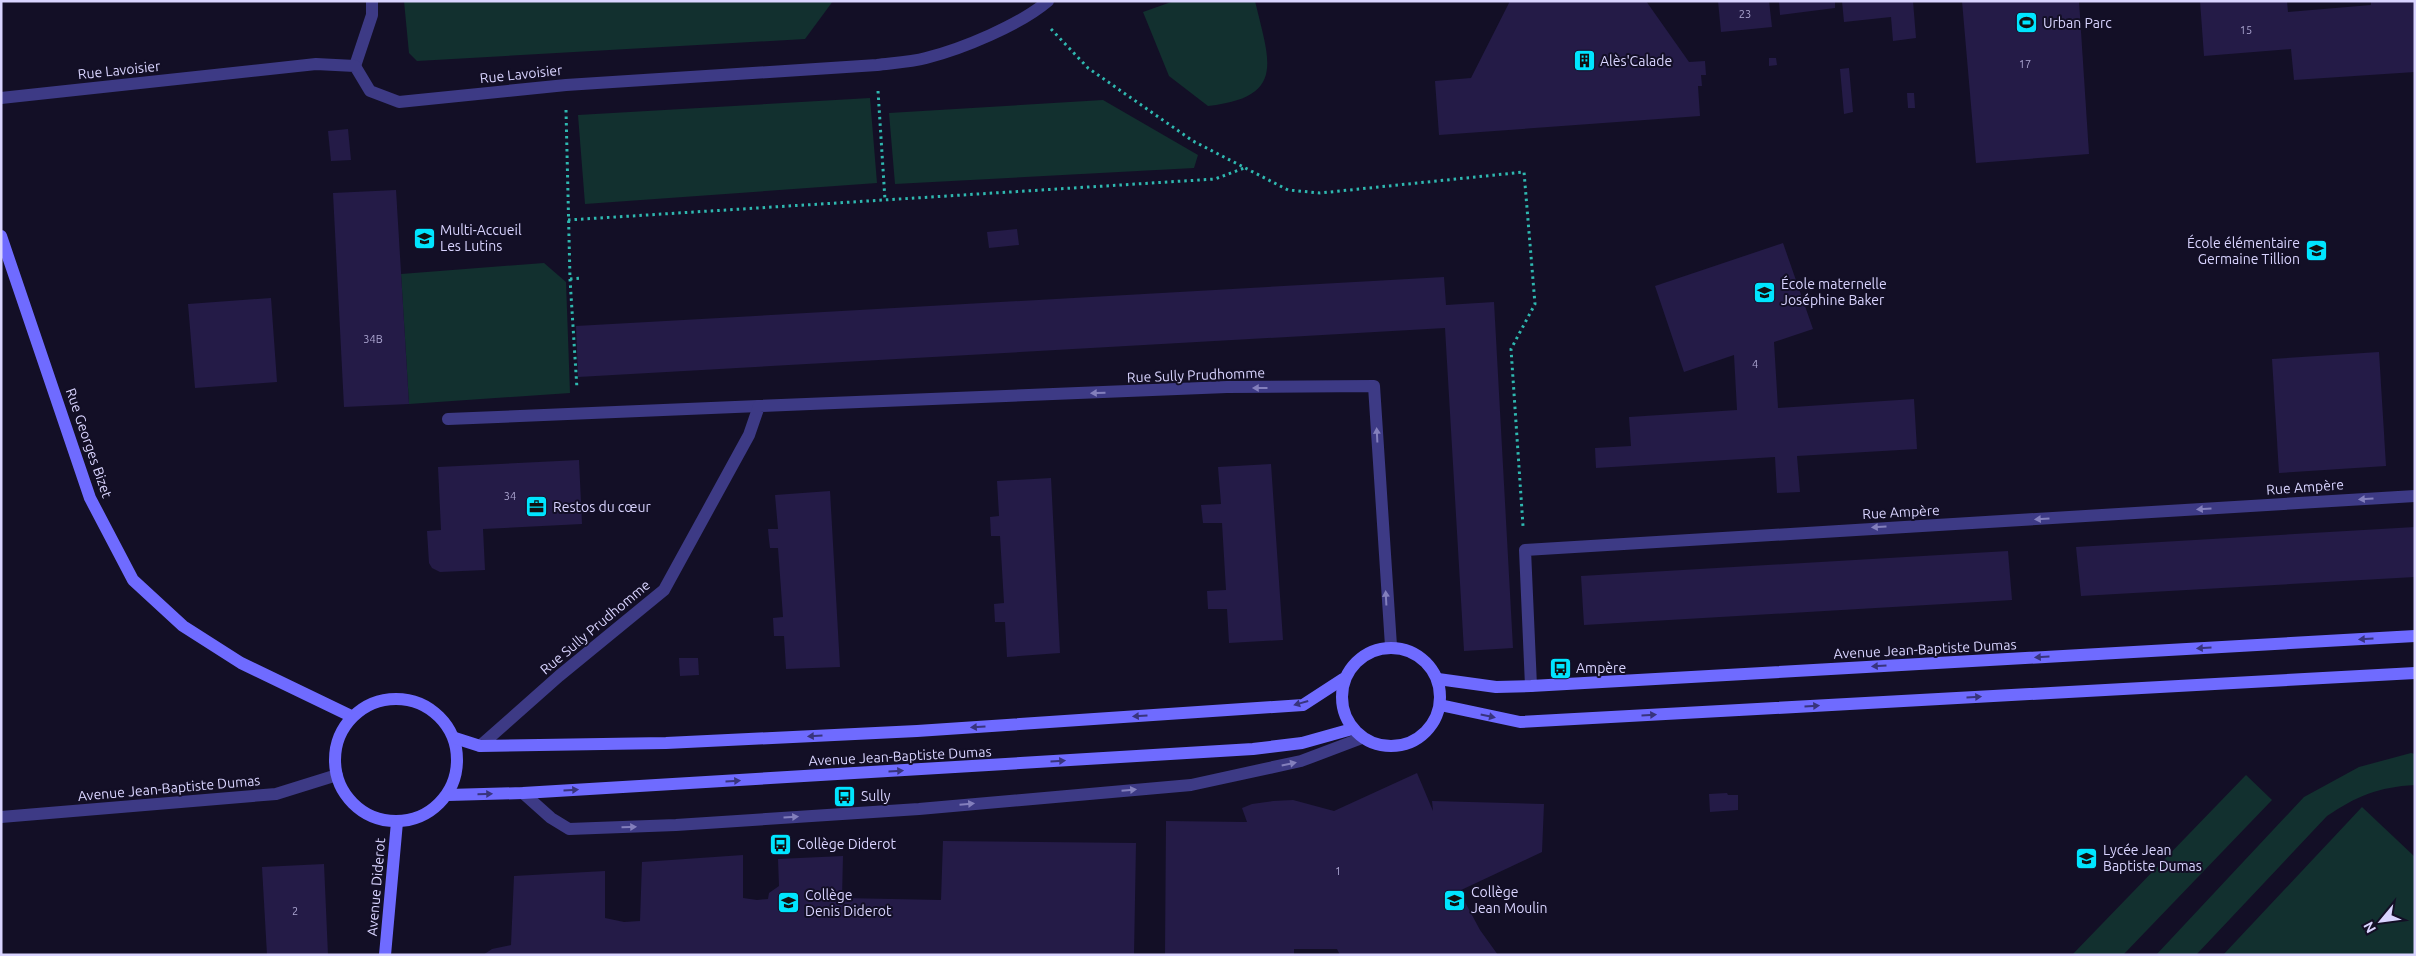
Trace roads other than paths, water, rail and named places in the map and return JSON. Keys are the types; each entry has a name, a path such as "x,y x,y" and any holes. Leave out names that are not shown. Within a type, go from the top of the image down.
{"street":[{"path":"356,66 372,15 372,1"},
{"name":"Rue Lavoisier","path":"1,98 316,64 356,66 370,91 399,102 566,85 877,65 926,58 976,41 1034,13 1048,1"},
{"name":"Rue Georges Bizet","path":"1,236 90,498 133,580 183,626 242,663 351,716"},
{"name":"Rue Sully Prudhomme","path":"448,419 1228,387 1374,386 1390,646"},
{"name":"Rue Sully Prudhomme","path":"480,746 560,676 664,590 749,435 759,406"},
{"name":"Rue Ampère","path":"1531,686 1524,550 2415,496"},
{"name":"Avenue Jean-Baptiste Dumas","path":"1438,679 1496,688 2415,636"},
{"path":"1390,646 1421,656 1438,679 1441,690 1440,705 1436,719 1423,736 1407,744 1385,747 1362,738 1352,729 1341,704 1343,680 1357,660 1390,646"},
{"path":"1440,705 1520,722 2415,673"},
{"name":"Avenue Jean-Baptiste Dumas","path":"454,738 480,746 666,743 916,731 1303,705 1343,680"},
{"path":"409,699 437,712 454,738 458,767 448,795 426,815 397,822 368,815 345,796 337,776 337,740 351,716 378,700 409,699"},
{"name":"Avenue Jean-Baptiste Dumas","path":"448,795 523,793 1253,749 1302,743 1352,729"},
{"path":"523,793 551,818 569,828 695,824 928,808 1191,785 1301,761 1362,738"},
{"name":"Avenue Jean-Baptiste Dumas","path":"1,817 276,794 337,776"},
{"name":"Avenue Diderot","path":"385,955 397,822"}],"place":[{"name":"Urban Parc","path":"2027,23"},
{"name":"Alès'Calade","path":"1584,61"},
{"name":"Multi-Accueil Les Lutins","path":"424,238"},
{"name":"École élémentaire Germaine Tillion","path":"2316,251"},
{"name":"École maternelle Joséphine Baker","path":"1765,292"},
{"name":"Restos du cœur","path":"537,507"},
{"name":"Ampère","path":"1560,668"},
{"name":"Sully","path":"845,796"},
{"name":"Collège Diderot","path":"781,844"},
{"name":"Lycée Jean Baptiste Dumas","path":"2087,858"},
{"name":"Collège Jean Moulin","path":"1455,900"},
{"name":"Collège Denis Diderot","path":"789,903"}]}
